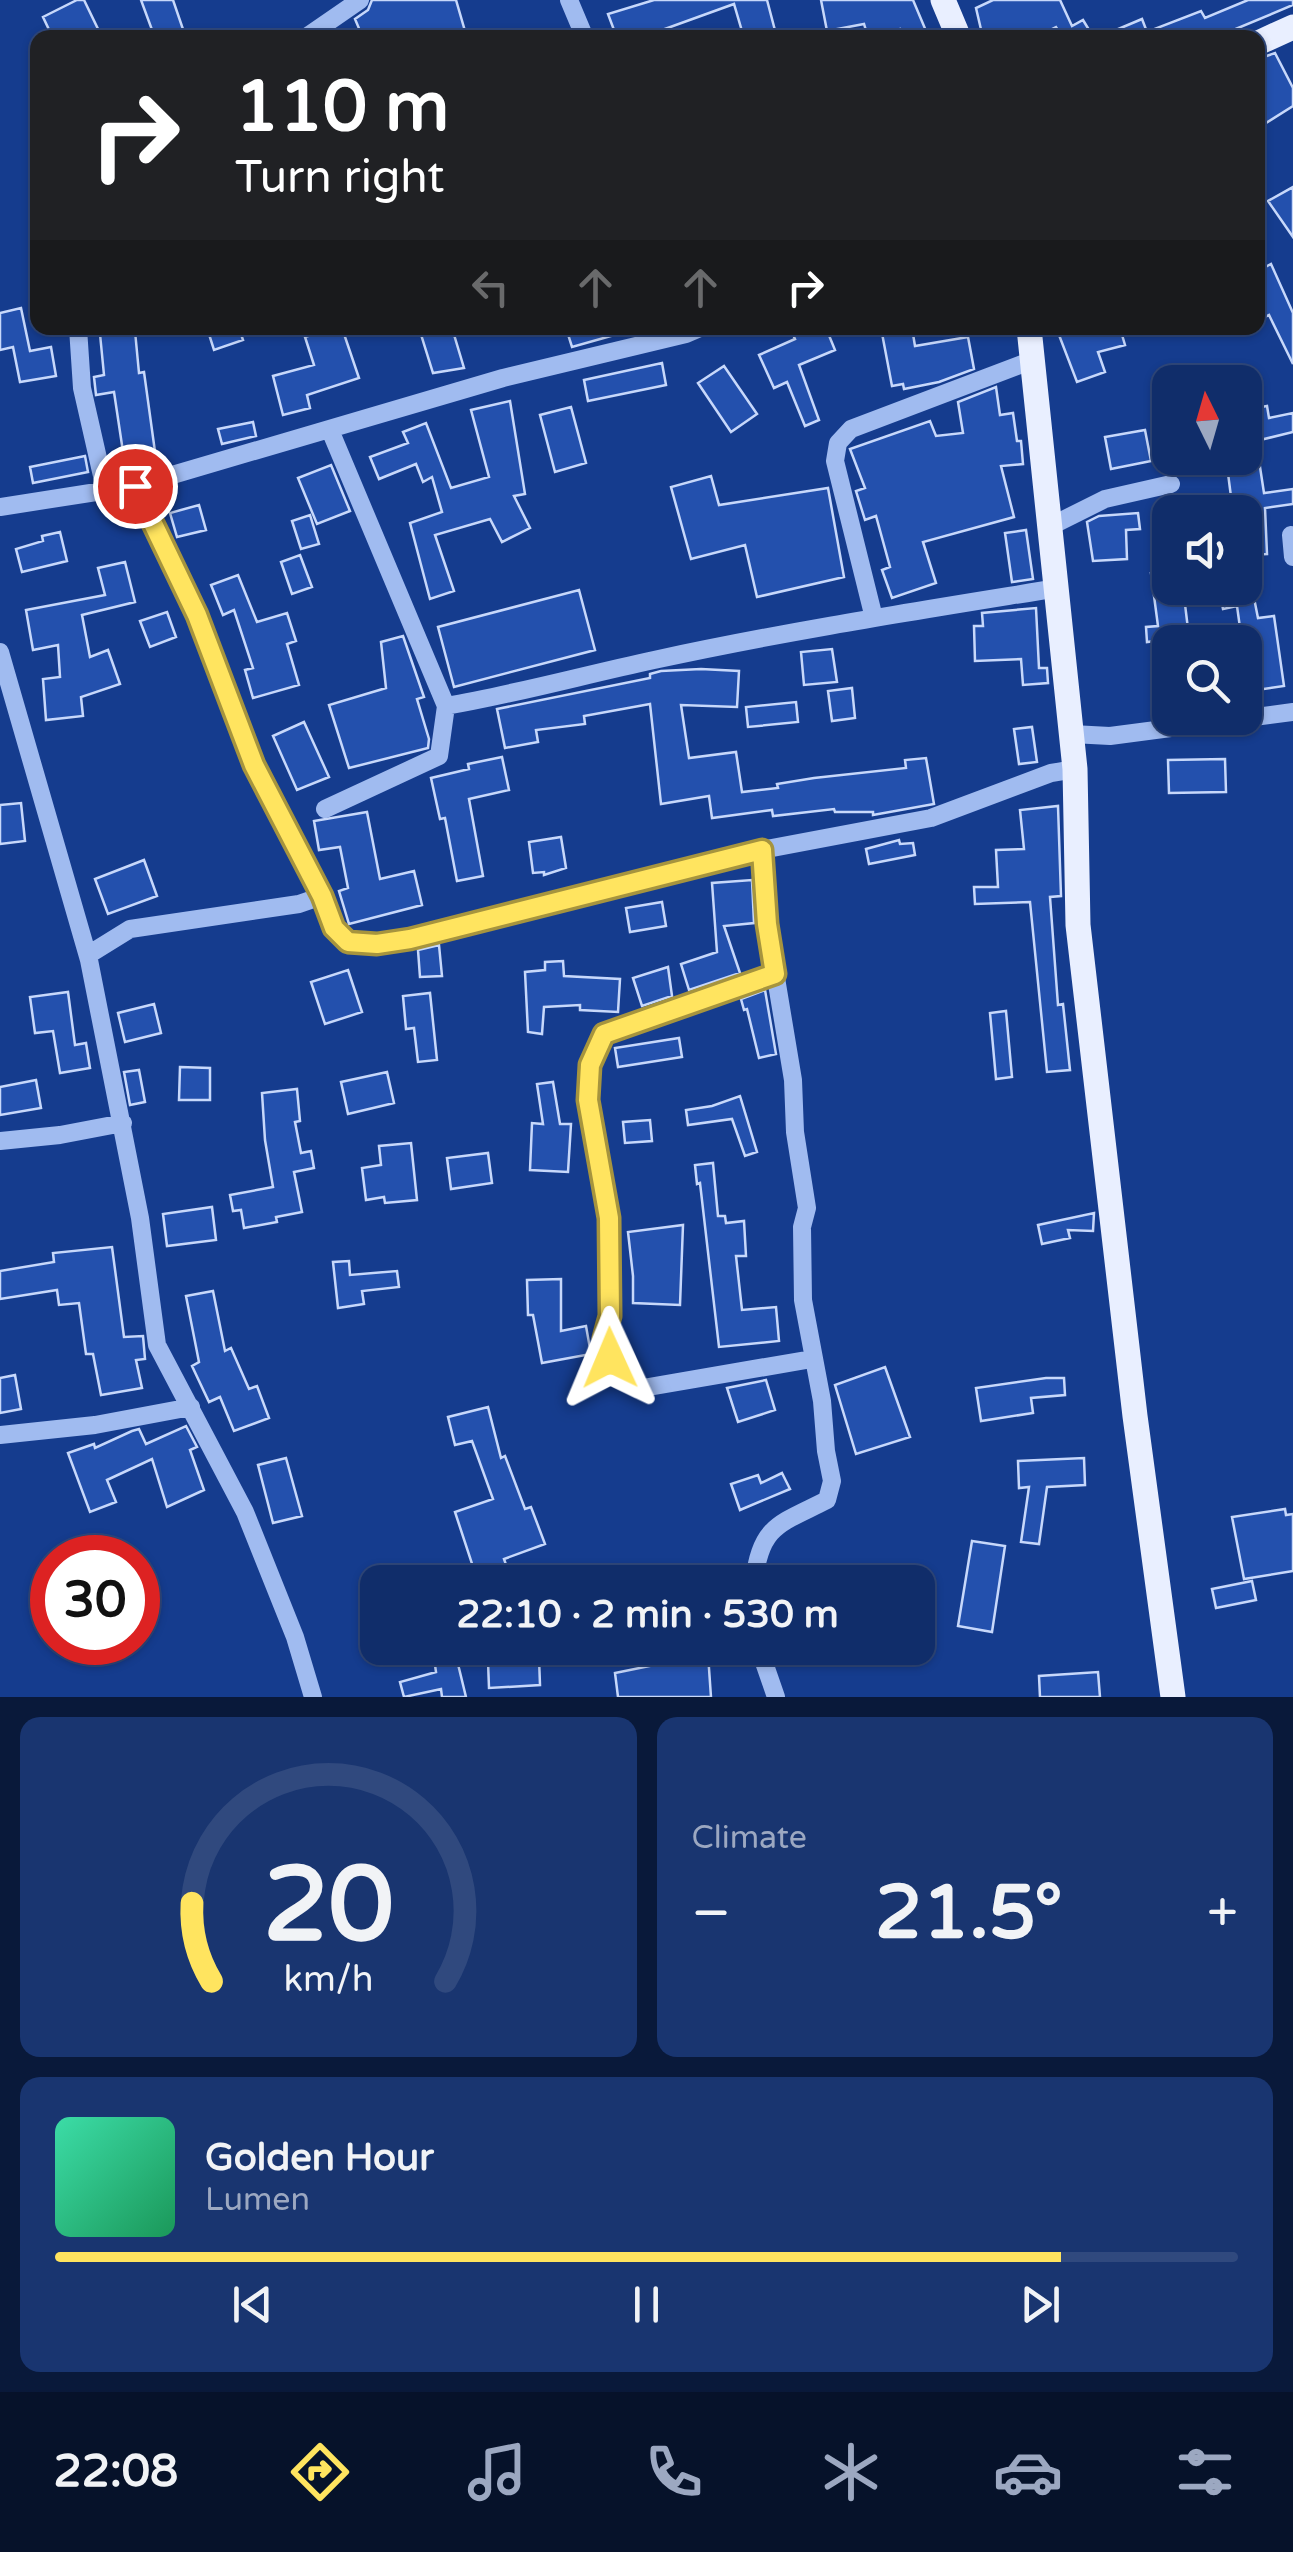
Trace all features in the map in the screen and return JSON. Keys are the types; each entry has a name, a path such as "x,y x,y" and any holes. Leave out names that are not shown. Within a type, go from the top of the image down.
{"main road":[{"path":"943,0 956,30"},
{"path":"1265,41 1293,27"},
{"path":"1030,335 1075,768 1078,925 1135,1416 1173,1697"}],"street":[{"path":"317,30 360,0"},
{"path":"570,0 582,30"},
{"path":"78,335 82,388 105,489"},
{"path":"0,507 135,486 503,378 667,335"},
{"path":"874,618 835,461 838,443 851,429 1032,360"},
{"path":"325,808 439,756 446,706 330,430"},
{"path":"1051,526 1105,499 1171,484"},
{"path":"135,486 197,615 254,765 322,896 334,928 348,942 377,944 478,924 613,885 762,850 931,818 1051,773 1075,768"},
{"path":"1291,535 1293,557"},
{"path":"446,706 514,694 652,660 1058,588"},
{"path":"0,652 88,955 122,1123 158,1345 245,1512 295,1637 313,1697"},
{"path":"1072,734 1110,736 1293,712"},
{"path":"756,1565 772,1528 827,1500 832,1482 804,1300 802,1228 806,1208 795,1132 793,1080 767,924 762,850"},
{"path":"88,955 130,928 299,904 322,896"},
{"path":"775,974 604,1034 590,1065 588,1100 609,1218 610,1316 604,1338 623,1381 638,1389 812,1359"},
{"path":"0,1140 60,1135 122,1123"},
{"path":"0,1435 95,1425 191,1407"},
{"path":"765,1665 776,1697"}],"building":[{"path":"84,0 98,29 49,30 43,17"},
{"path":"141,0 173,0 183,30 152,30"},
{"path":"372,0 456,0 465,30 360,30 355,19 368,10"},
{"path":"654,0 767,0 775,30 742,30 734,4 662,30 614,30 608,14"},
{"path":"821,0 913,0 926,30 866,30 864,24 827,30"},
{"path":"993,0 1060,0 1072,26 1083,20 1089,30 981,30 976,8"},
{"path":"1248,0 1293,0 1293,5 1233,30 1152,30 1201,11 1205,18"},
{"path":"1142,19 1146,30 1116,30"},
{"path":"1275,53 1293,88 1293,106 1265,124 1265,57"},
{"path":"1293,187 1293,237 1268,201"},
{"path":"1271,264 1293,313 1293,364 1269,315 1265,317 1265,267"},
{"path":"21,308 30,351 51,347 56,376 20,382 13,347 0,350 0,313"},
{"path":"100,335 135,335 156,459 125,465 114,392 96,395 94,377 104,375"},
{"path":"209,335 241,335 243,340 214,350"},
{"path":"344,335 359,378 307,395 310,408 283,415 273,376 314,365 305,337"},
{"path":"421,335 454,335 464,368 433,373"},
{"path":"568,335 614,335 572,347"},
{"path":"793,335 829,335 835,350 799,365 819,420 805,426 787,382 774,388 759,355 795,339"},
{"path":"882,335 913,335 915,346 968,337 974,369 939,382 904,389 903,384 892,386"},
{"path":"1059,335 1122,335 1125,345 1098,352 1105,372 1077,382"},
{"path":"662,363 666,385 588,401 584,380"},
{"path":"724,366 757,414 731,432 698,383"},
{"path":"996,387 1000,415 1013,413 1017,441 1021,441 1023,464 1001,466 1014,517 923,542 936,583 892,598 882,570 890,567 876,516 865,520 856,491 865,488 850,449 930,421 936,436 963,433 958,402"},
{"path":"510,401 525,494 514,496 530,528 502,542 490,519 435,535 454,591 430,599 410,523 442,512 432,477 423,482 416,464 379,479 370,457 408,443 403,432 426,423 451,488 489,477 471,410"},
{"path":"1267,406 1269,418 1293,413 1293,432 1262,440 1262,407"},
{"path":"571,407 586,463 555,472 540,415"},
{"path":"253,422 256,436 222,444 218,429"},
{"path":"1145,430 1151,461 1111,469 1105,437"},
{"path":"85,456 88,472 33,483 30,467"},
{"path":"331,465 350,511 317,524 298,478"},
{"path":"1228,475 1261,475 1264,493 1293,489 1293,504 1265,508 1267,554 1262,554 1262,495 1231,495"},
{"path":"711,476 719,505 828,488 844,577 757,597 745,545 691,559 671,487"},
{"path":"199,505 206,530 177,537 170,513"},
{"path":"1138,513 1140,529 1126,530 1127,559 1093,561 1087,522 1099,516"},
{"path":"310,515 319,544 301,549 292,521"},
{"path":"1026,530 1033,579 1012,582 1005,533"},
{"path":"60,532 67,561 22,572 16,549"},
{"path":"300,555 312,587 292,594 281,562"},
{"path":"125,562 135,602 82,615 90,657 108,650 120,684 81,697 83,716 46,720 43,679 60,677 58,645 33,650 26,610 105,595 98,568"},
{"path":"238,575 257,622 287,613 296,641 287,644 299,685 253,698 245,670 253,668 234,610 223,615 211,585"},
{"path":"579,590 595,650 454,687 438,627"},
{"path":"1155,605 1185,605 1188,625 1158,625"},
{"path":"1222,605 1255,605 1258,618 1274,616 1284,686 1262,689 1262,625 1240,625 1237,606 1223,609"},
{"path":"1036,608 1039,668 1047,668 1048,683 1023,685 1021,659 975,661 974,626 983,626 982,613"},
{"path":"167,612 176,637 150,647 140,621"},
{"path":"1152,626 1152,641 1147,642 1146,627"},
{"path":"403,636 424,697 417,699 428,748 349,768 329,705 386,688 381,642"},
{"path":"832,649 837,682 804,685 801,652"},
{"path":"661,671 739,671 737,707 681,705 689,758 736,752 742,792 814,778 906,768 905,760 926,758 934,804 873,815 834,809 773,816 772,810 712,818 709,796 661,804 650,704 584,716 585,724 536,730 538,742 505,748 497,709 650,678 650,674"},
{"path":"852,688 855,718 832,721 828,691"},
{"path":"796,702 798,722 748,727 746,707"},
{"path":"304,722 329,777 297,790 273,736"},
{"path":"1032,727 1037,762 1019,764 1014,729"},
{"path":"502,757 509,790 469,799 483,876 457,881 445,818 440,819 431,778"},
{"path":"1225,759 1226,792 1169,793 1168,760"},
{"path":"21,803 25,841 0,844 0,805"},
{"path":"1058,806 1061,896 1050,897 1058,1005 1063,1004 1070,1070 1047,1072 1030,902 975,904 974,887 998,887 996,850 1024,849 1020,810"},
{"path":"367,812 380,879 414,871 422,905 349,924 339,891 348,888 340,847 319,850 314,821"},
{"path":"561,837 566,868 544,875 533,873 529,842"},
{"path":"899,840 900,844 913,843 915,855 869,864 866,849"},
{"path":"144,860 157,896 108,914 95,879"},
{"path":"752,880 754,923 724,926 740,973 689,990 681,964 717,952 712,883"},
{"path":"662,902 666,926 630,932 626,908"},
{"path":"439,945 442,976 420,977 418,950"},
{"path":"563,961 564,976 620,979 618,1012 580,1010 580,1005 544,1007 542,1034 528,1032 525,972 545,970 545,962"},
{"path":"668,967 672,996 642,1006 633,978"},
{"path":"348,970 362,1012 325,1024 311,982"},
{"path":"765,990 776,1054 759,1058 741,999"},
{"path":"68,992 75,1045 86,1043 90,1068 60,1073 53,1031 35,1033 30,997"},
{"path":"430,993 437,1060 418,1062 414,1028 406,1029 403,996"},
{"path":"154,1004 161,1033 125,1042 118,1013"},
{"path":"1006,1011 1012,1077 996,1079 990,1013"},
{"path":"679,1038 682,1057 618,1067 615,1048"},
{"path":"180,1067 210,1068 210,1100 179,1100"},
{"path":"139,1070 145,1102 130,1105 124,1072"},
{"path":"387,1072 394,1103 348,1114 341,1082"},
{"path":"36,1080 41,1108 0,1115 0,1087"},
{"path":"553,1082 560,1124 571,1124 568,1172 530,1170 532,1123 543,1124 537,1084"},
{"path":"297,1089 300,1121 295,1122 301,1153 311,1151 314,1168 294,1172 302,1212 244,1228 241,1210 233,1211 230,1195 273,1187 262,1093"},
{"path":"740,1096 757,1152 745,1156 732,1119 688,1125 686,1110"},
{"path":"650,1120 652,1141 625,1143 623,1122"},
{"path":"411,1143 417,1200 366,1200 362,1168 381,1165 379,1146"},
{"path":"488,1153 492,1183 451,1189 447,1158"},
{"path":"713,1163 718,1216 725,1216 726,1223 744,1221 746,1256 736,1256 742,1310 776,1307 779,1341 719,1347 695,1165"},
{"path":"212,1207 216,1240 167,1246 163,1214"},
{"path":"1094,1213 1093,1231 1068,1230 1070,1238 1042,1244 1038,1225"},
{"path":"683,1225 680,1305 633,1303 628,1232"},
{"path":"112,1247 124,1337 143,1336 145,1359 136,1360 142,1388 101,1395 93,1354 86,1354 79,1303 59,1305 57,1290 0,1299 0,1271 54,1262 53,1253"},
{"path":"349,1261 350,1275 397,1271 399,1287 362,1291 364,1304 338,1308 333,1262"},
{"path":"561,1279 561,1331 586,1326 591,1354 542,1363 533,1315 528,1315 527,1280"},
{"path":"213,1291 225,1351 231,1348 249,1389 257,1386 269,1418 234,1431 220,1397 209,1402 192,1366 199,1362 186,1296"},
{"path":"885,1367 910,1437 856,1454 835,1385"},
{"path":"15,1375 21,1409 0,1413 0,1378"},
{"path":"1064,1378 1065,1395 1031,1398 1033,1413 981,1421 976,1388"},
{"path":"766,1380 775,1410 738,1422 727,1388"},
{"path":"488,1407 501,1458 505,1456 525,1509 531,1507 545,1544 504,1559 506,1565 472,1565 455,1512 493,1499 472,1441 455,1445 448,1417"},
{"path":"186,1426 197,1447 190,1450 204,1490 167,1507 152,1459 107,1480 116,1502 90,1512 68,1453 94,1444 95,1448 139,1429 146,1444"},
{"path":"286,1458 302,1516 273,1523 258,1465"},
{"path":"1084,1458 1085,1485 1047,1487 1039,1544 1021,1542 1029,1487 1019,1488 1018,1461"},
{"path":"782,1473 790,1489 740,1510 731,1484 758,1475 761,1483"},
{"path":"1285,1509 1286,1515 1293,1514 1293,1571 1244,1579 1232,1517"},
{"path":"972,1541 1005,1546 992,1632 958,1626"},
{"path":"1252,1581 1256,1600 1216,1608 1212,1589"},
{"path":"435,1665 458,1665 466,1697 442,1697 441,1689 404,1697 400,1682 436,1672"},
{"path":"488,1665 539,1665 540,1685 489,1688"},
{"path":"654,1665 709,1665 711,1697 618,1697 615,1673"},
{"path":"1098,1672 1100,1697 1040,1697 1039,1676"}],"route":[{"path":"135,486 197,615 254,765 322,896 334,928 348,942 377,944 478,924 613,885 762,850 775,974 604,1034 590,1065 588,1100 609,1218 610,1316 604,1338 610,1358"}]}
